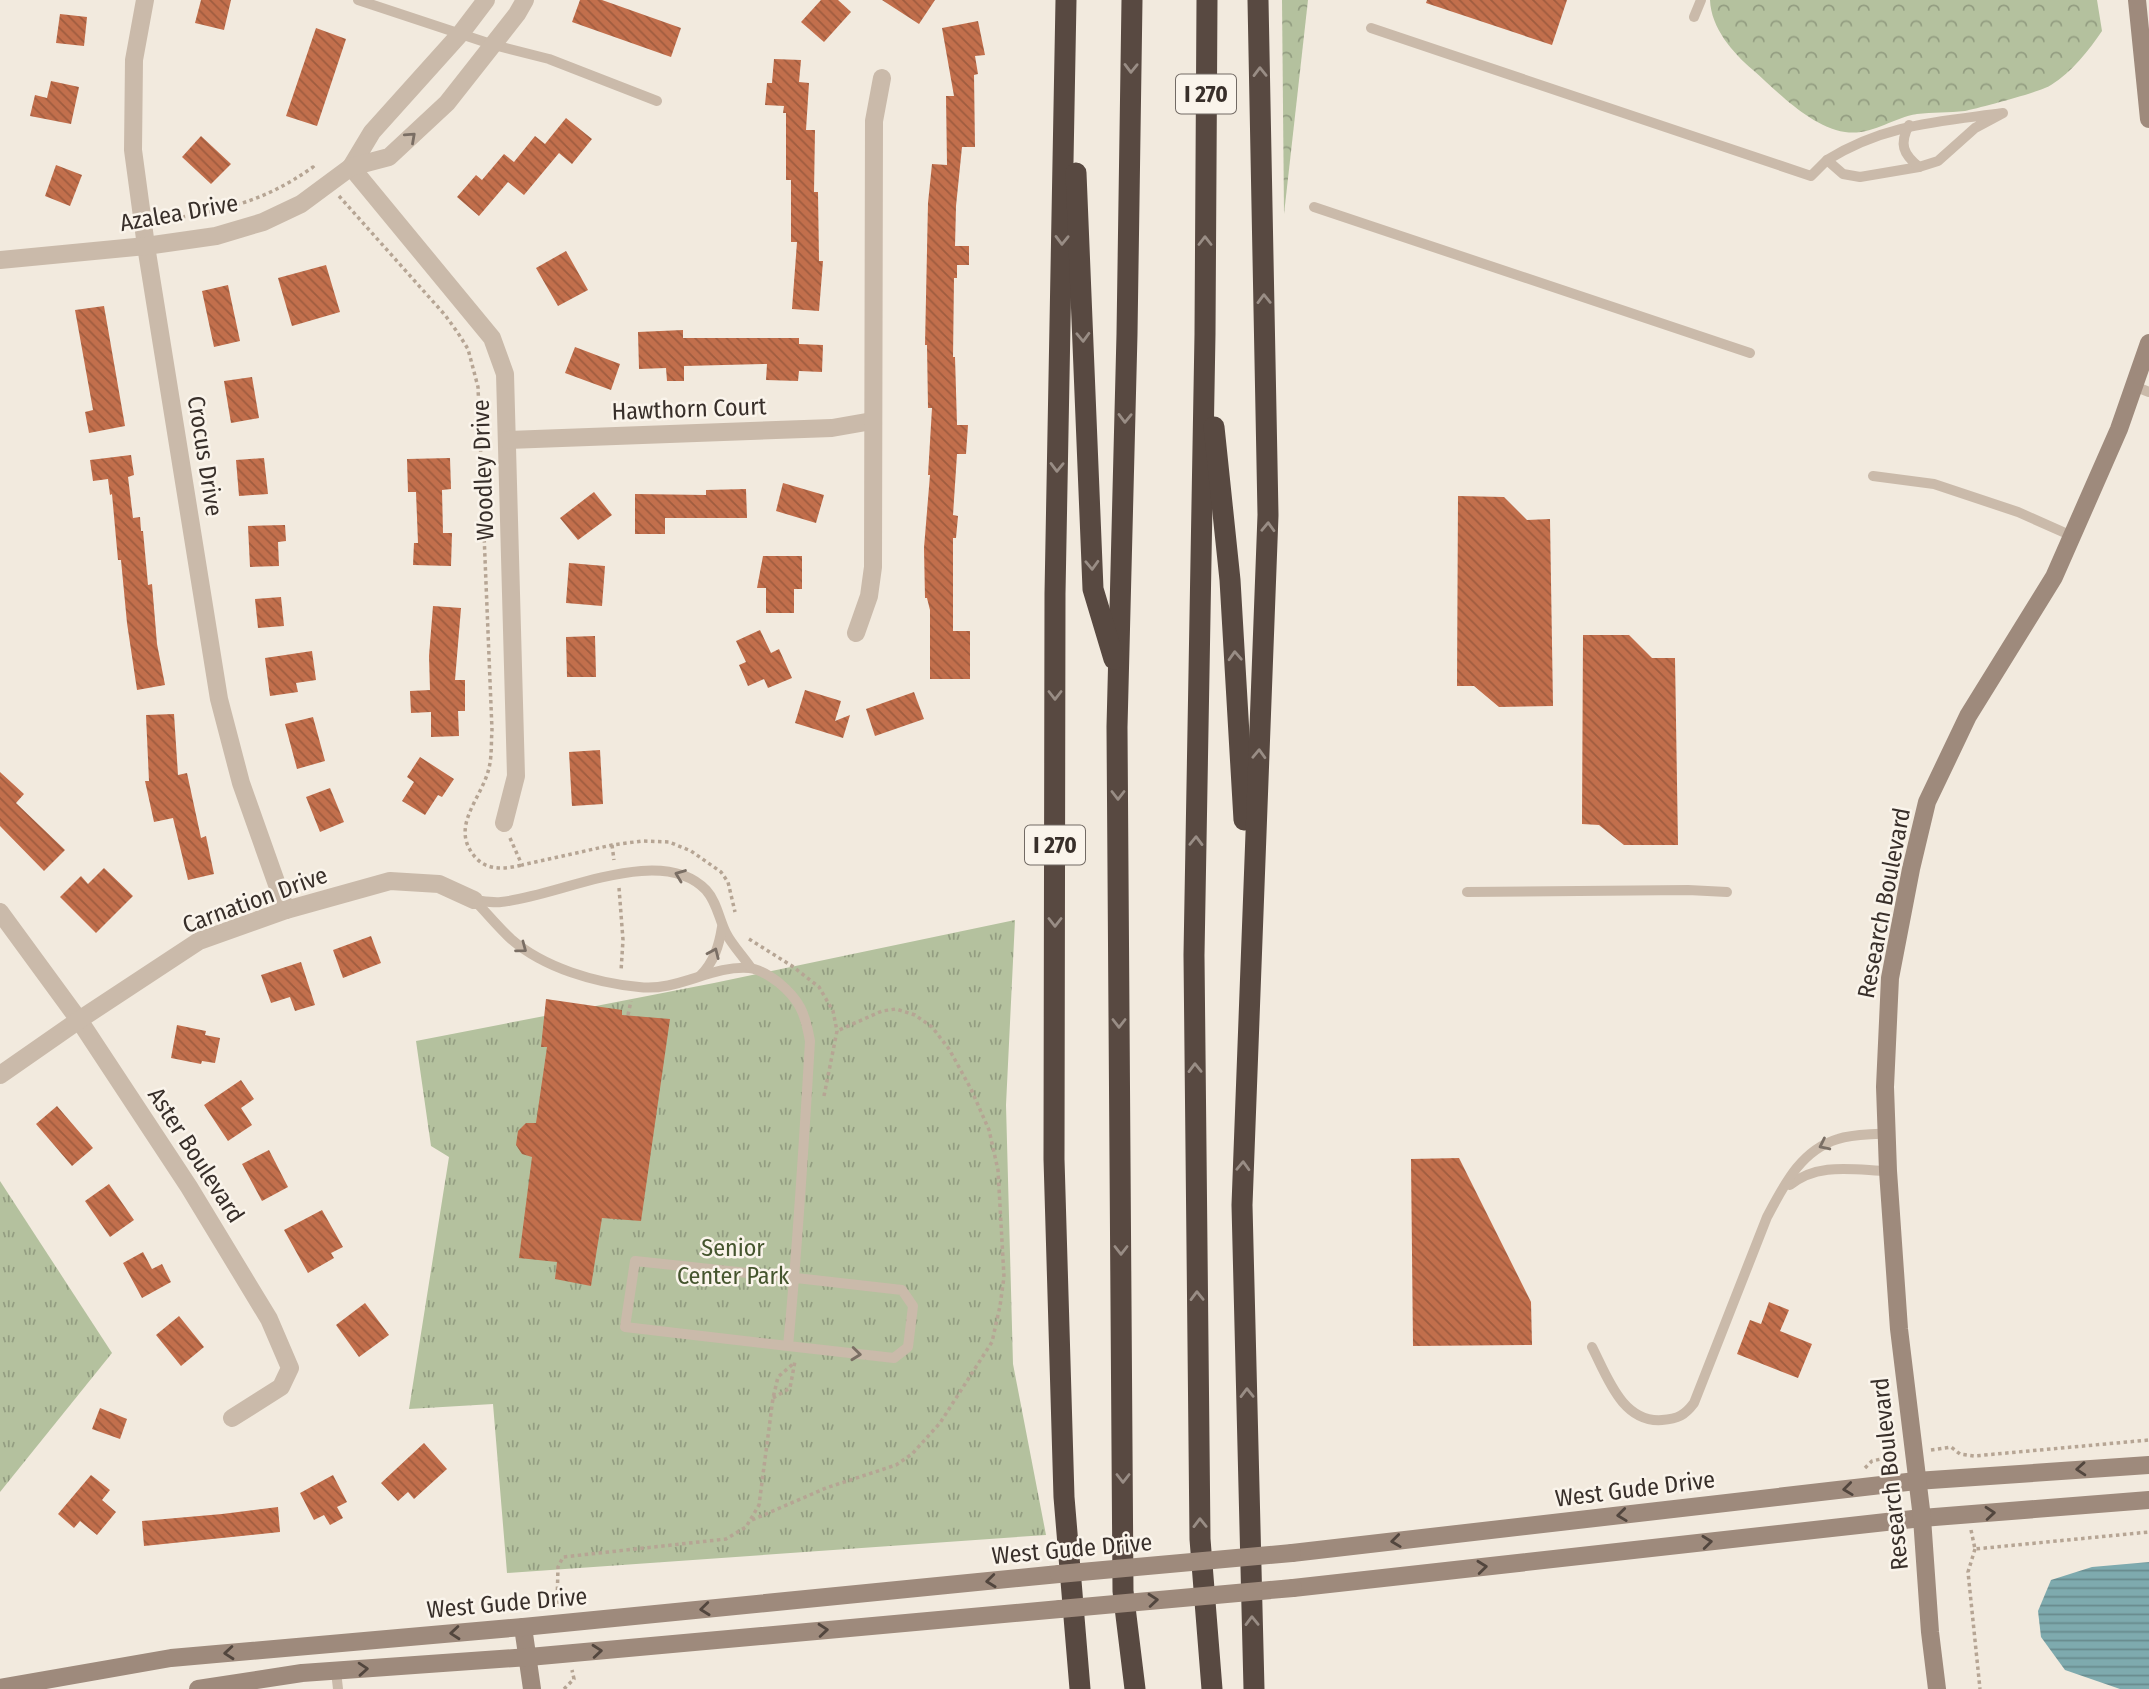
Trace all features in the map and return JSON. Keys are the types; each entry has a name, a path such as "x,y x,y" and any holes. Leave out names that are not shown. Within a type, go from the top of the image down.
{"highway":[{"path":"1067,0 1093,589 1119,679"},
{"name":"I 270","path":"1067,0 1055,594 1054,1159 1064,1497 1080,1689"},
{"name":"I 270","path":"1132,0 1117,727 1123,1591 1135,1689"},
{"name":"I 270","path":"1207,0 1205,334 1194,955 1200,1539 1212,1689"},
{"name":"I 270","path":"1254,1689 1242,1205 1268,515 1258,0"},
{"path":"1205,334 1230,580 1252,944"}],"main road":[{"path":"2137,0 2149,119"},
{"name":"Research Boulevard","path":"1937,1689 1922,1518 1899,1329 1888,1171 1885,1087 1890,978 1927,802 1968,716 2054,577 2119,429 2142,389 2149,343"},
{"name":"West Gude Drive","path":"0,1688 172,1658 1292,1553 1916,1481 2149,1465"},
{"path":"198,1689 302,1673 337,1680 529,1657 1293,1588 1922,1518 2149,1500"},
{"path":"523,1627 532,1689"}],"street":[{"name":"Crocus Drive","path":"145,0 134,60 133,150 146,246 219,699 241,783 286,910"},
{"name":"Azalea Drive","path":"351,167 372,132 461,33 486,0"},
{"name":"Azalea Drive","path":"0,260 146,246 216,236 262,222 301,204 351,167 389,157 447,103 494,45 525,0"},
{"path":"856,633 869,596 873,567 874,121 882,78"},
{"name":"Woodley Drive","path":"351,167 492,338 505,374 516,776 504,823"},
{"name":"Hawthorn Court","path":"508,440 832,428 872,421"},
{"name":"Carnation Drive","path":"0,1075 199,942 286,910 390,881 439,884 474,900"},
{"name":"Aster Boulevard","path":"0,912 79,1020 189,1187 268,1319 290,1368 281,1387 232,1418"}],"lane":[{"path":"358,0 494,45 549,59 657,101"},
{"path":"1694,17 1700,0"},
{"path":"1371,28 1811,176 1827,160 1853,144 1909,125 2003,113 1975,128 1938,161 1919,167 1860,177 1843,174 1827,160"},
{"path":"1909,125 1902,145 1904,153 1919,167"},
{"path":"1314,207 1750,353"},
{"path":"1873,476 1934,484 2018,512 2072,536"},
{"path":"474,900 500,903 636,870 667,870 691,879 706,890 726,934 751,968"},
{"path":"1467,892 1727,892"},
{"path":"474,900 509,938 539,960 575,974 640,988 666,986 729,970 751,968 767,974 793,994 806,1017 810,1041 788,1346"},
{"path":"697,978 707,969 717,951 723,924"},
{"path":"1592,1347 1621,1402 1629,1410 1658,1421 1675,1419 1686,1414 1694,1403 1767,1217 1806,1156 1819,1146 1840,1138 1886,1133"},
{"path":"1781,1192 1813,1171 1888,1171"},
{"path":"635,1261 902,1290 913,1306 908,1347 894,1357 788,1346 625,1326 635,1261"}],"path":[{"path":"143,225 239,206 269,195 313,167 445,315 468,349 478,387 492,730 489,769 466,815 466,843 480,862 493,867 508,868 612,845 642,841 668,842 691,850 721,872 728,882 738,921"},
{"path":"504,823 522,865"},
{"path":"612,845 623,940 620,965 622,984 632,1002 628,1015"},
{"path":"741,934 792,966 819,988 833,1011 837,1031 828,1066 823,1107"},
{"path":"556,1604 558,1567 563,1557 726,1539 752,1520 827,1488 896,1465 912,1454 940,1423 992,1342 1004,1277 998,1170 989,1130 971,1089 949,1049 932,1027 915,1015 896,1009 882,1011 837,1031"},
{"path":"752,1520 759,1505 773,1398 778,1377 796,1361 790,1388 773,1398"},
{"path":"1975,1549 1968,1572 1980,1689"},
{"path":"564,1689 574,1679"}],"green space":[{"path":"1282,0 1308,0 1284,214"},
{"path":"1710,0 2097,0 2102,31 2073,67 2045,88 1965,111 1908,116 1855,133 1832,129 1807,116 1745,63 1719,30"},
{"name":"Senior Center Park","path":"1015,920 1006,1105 1013,1364 1046,1535 507,1573 493,1404 409,1409 449,1157 431,1146 416,1041 714,983"},
{"path":"0,1181 112,1353 0,1492"}],"water":[{"path":"2149,1562 2149,1689 2120,1689 2065,1670 2041,1637 2038,1611 2051,1580 2092,1567"}],"building":[{"path":"201,0 231,0 224,30 195,23"},
{"path":"580,0 602,0 681,28 671,57 572,22"},
{"path":"821,0 838,0 851,12 824,42 801,22"},
{"path":"882,0 935,0 919,24"},
{"path":"1427,0 1567,0 1552,45 1426,3"},
{"path":"60,14 87,17 84,46 56,43"},
{"path":"978,21 985,55 975,56 978,74 974,75 975,147 962,147 955,246 969,246 969,265 957,265 957,278 954,278 953,357 957,425 968,425 966,454 957,454 953,515 958,516 956,538 953,538 953,631 970,631 970,679 930,679 930,610 925,598 924,548 932,408 928,408 925,345 928,203 932,164 947,165 946,96 954,96 942,28"},
{"path":"316,28 346,39 317,126 286,116"},
{"path":"774,59 801,60 799,82 809,83 806,130 815,130 814,192 818,192 819,261 823,261 819,311 792,309 797,242 791,242 791,180 786,180 786,113 783,113 784,106 765,105 767,83 772,83"},
{"path":"51,81 79,87 71,124 30,116 35,95 47,98"},
{"path":"566,118 592,139 572,164 559,153 524,195 508,182 479,216 457,197 476,175 482,180 504,154 514,162 535,136 545,144"},
{"path":"201,136 231,164 211,184 182,157"},
{"path":"56,165 82,175 70,206 45,196"},
{"path":"566,251 588,290 558,306 536,268"},
{"path":"326,265 340,312 292,326 278,278"},
{"path":"228,285 240,341 214,347 202,291"},
{"path":"104,306 125,426 89,433 85,412 93,410 75,310"},
{"path":"683,330 683,338 799,338 799,344 823,345 822,372 799,371 798,381 766,380 767,364 684,366 684,381 667,381 666,368 639,369 638,332"},
{"path":"575,347 620,364 611,390 565,373"},
{"path":"252,377 259,418 231,423 224,381"},
{"path":"131,455 134,475 128,477 133,518 140,517 143,531 148,585 152,584 157,644 165,685 137,690 121,560 118,560 112,494 110,495 108,479 93,481 90,460"},
{"path":"264,458 268,494 239,496 236,460"},
{"path":"450,458 451,489 442,490 443,533 452,533 451,566 413,565 414,543 418,543 416,492 408,492 407,459"},
{"path":"783,483 824,495 816,523 776,511"},
{"path":"746,489 747,518 665,518 665,534 635,534 635,494 706,495 706,490"},
{"path":"594,492 612,515 578,540 560,518"},
{"path":"1458,496 1504,497 1527,520 1550,519 1553,706 1499,707 1474,686 1457,686"},
{"path":"285,525 286,541 278,542 279,566 250,567 248,526"},
{"path":"763,556 802,556 802,589 794,589 794,613 766,613 766,588 757,588"},
{"path":"569,563 605,566 602,606 566,603"},
{"path":"281,597 284,626 258,628 255,599"},
{"path":"433,606 461,608 455,680 465,680 465,711 458,711 459,736 431,737 431,712 411,713 410,691 430,690 429,656"},
{"path":"760,630 771,653 779,649 792,678 768,688 764,679 748,686 739,665 746,662 736,641"},
{"path":"1583,635 1629,635 1652,658 1675,658 1678,845 1624,845 1599,825 1582,824"},
{"path":"595,636 596,677 567,677 566,637"},
{"path":"312,651 316,680 296,683 298,692 270,696 265,658"},
{"path":"805,690 841,701 835,721 850,715 843,738 795,723"},
{"path":"914,692 924,719 875,736 866,709"},
{"path":"174,714 178,775 187,773 201,838 206,836 214,874 188,880 173,818 154,822 145,781 149,781 146,715"},
{"path":"313,717 325,761 297,769 285,724"},
{"path":"600,750 603,804 572,806 569,752"},
{"path":"420,757 454,779 442,797 438,795 425,815 402,801 414,782 407,777"},
{"path":"0,772 24,794 16,803 65,850 44,871 0,826"},
{"path":"330,788 344,822 320,832 306,797"},
{"path":"104,868 133,896 96,933 60,897 81,876 88,884"},
{"path":"371,936 381,963 343,978 333,950"},
{"path":"301,962 315,1005 295,1011 290,997 271,1003 261,975"},
{"path":"546,999 622,1010 622,1015 670,1019 641,1221 602,1218 591,1286 555,1279 557,1262 519,1258 532,1157 522,1154 516,1145 518,1131 526,1123 536,1123 547,1047 541,1047"},
{"path":"177,1025 206,1031 205,1035 220,1038 215,1063 202,1061 201,1064 171,1058"},
{"path":"241,1080 254,1099 241,1108 252,1125 228,1141 204,1105"},
{"path":"57,1106 93,1148 72,1166 36,1124"},
{"path":"269,1150 288,1187 262,1201 242,1164"},
{"path":"1459,1158 1531,1302 1532,1345 1413,1346 1411,1159"},
{"path":"109,1184 134,1220 110,1237 85,1201"},
{"path":"322,1210 343,1247 331,1253 334,1258 308,1273 284,1230"},
{"path":"143,1252 152,1269 162,1264 171,1282 142,1298 123,1263"},
{"path":"1769,1302 1789,1310 1780,1331 1812,1344 1798,1378 1737,1354 1750,1320 1761,1324"},
{"path":"365,1303 389,1335 359,1357 336,1325"},
{"path":"179,1316 204,1347 181,1366 156,1335"},
{"path":"100,1408 127,1419 120,1439 92,1429"},
{"path":"424,1443 447,1469 414,1499 408,1492 398,1501 381,1483"},
{"path":"91,1475 110,1490 102,1500 116,1512 97,1535 80,1521 74,1528 58,1514"},
{"path":"333,1475 347,1502 337,1507 343,1518 330,1525 324,1515 314,1520 300,1493"},
{"path":"278,1507 280,1532 144,1546 142,1521"}]}
